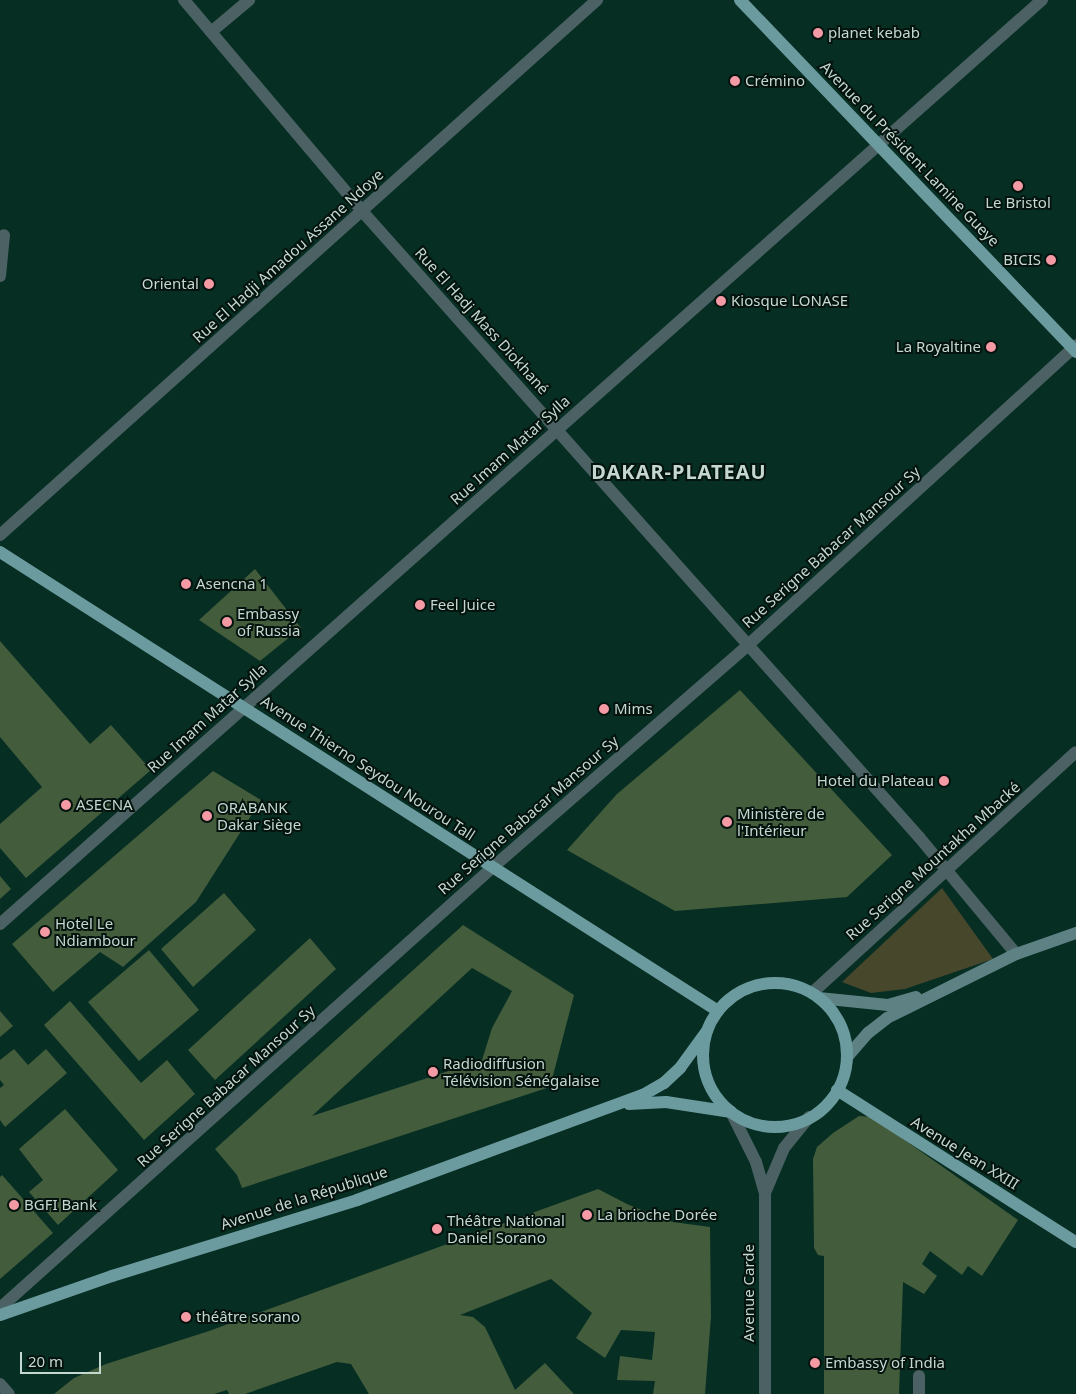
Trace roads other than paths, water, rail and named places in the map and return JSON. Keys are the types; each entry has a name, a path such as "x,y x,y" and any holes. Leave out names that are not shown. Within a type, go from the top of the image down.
{"main road":[{"name":"Avenue du Président Lamine Gueye","path":"740,0 1075,349"},
{"name":"Avenue Thierno Seydou Nourou Tall","path":"0,552 718,1011"},
{"path":"762,984 788,984 816,996 837,1018 846,1044 846,1057 837,1090 820,1110 809,1117 783,1126 769,1126 743,1119 731,1112 714,1093 706,1075 703,1056 707,1031 718,1011 738,994 762,984"},
{"name":"Avenue de la République","path":"0,1315 112,1276 357,1200 617,1105 664,1083 707,1031"},
{"name":"Avenue Jean XXIII","path":"837,1090 1076,1242"},
{"name":"Avenue de la République","path":"617,1105 666,1102 731,1112"}],"street":[{"name":"Rue El Hadj Mass Diokhané","path":"184,0 362,212 947,870 1016,954"},
{"path":"211,32 249,0"},
{"name":"Rue El Hadji Amadou Assane Ndoye","path":"0,535 596,0"},
{"name":"Rue Imam Matar Sylla","path":"0,924 1042,0"},
{"path":"0,276 4,235"},
{"name":"Rue Serigne Babacar Mansour Sy","path":"0,1308 493,867 748,645 1075,349"},
{"name":"Rue Serigne Mountakha Mbacké","path":"816,996 947,870 1076,752"},
{"path":"846,1057 868,1033 887,1018 1016,954 1076,934"},
{"path":"816,996 888,1005 938,992"},
{"name":"Avenue Carde","path":"731,1112 756,1162 765,1193 765,1394"},
{"name":"Avenue Carde","path":"765,1193 784,1148 809,1117"},
{"path":"919,1376 919,1394"},
{"path":"0,1384 9,1394"}],"place":[{"name":"planet kebab","path":"818,33"},
{"name":"Crémino","path":"735,81"},
{"name":"Le Bristol","path":"1018,186"},
{"name":"BICIS","path":"1051,260"},
{"name":"Oriental","path":"209,284"},
{"name":"Kiosque LONASE","path":"721,301"},
{"name":"La Royaltine","path":"991,347"},
{"name":"Asencna 1","path":"186,584"},
{"name":"Feel Juice","path":"420,605"},
{"name":"Embassy of Russia","path":"227,622"},
{"name":"Mims","path":"604,709"},
{"name":"Hotel du Plateau","path":"944,781"},
{"name":"ASECNA","path":"66,805"},
{"name":"ORABANK Dakar Siège","path":"207,816"},
{"name":"Ministère de l'Intérieur","path":"727,822"},
{"name":"Hotel Le Ndiambour","path":"45,932"},
{"name":"Radiodiffusion Télévision Sénégalaise","path":"433,1072"},
{"name":"BGFI Bank","path":"14,1205"},
{"name":"La brioche Dorée","path":"587,1215"},
{"name":"Théâtre National Daniel Sorano","path":"437,1229"},
{"name":"théâtre sorano","path":"186,1317"},
{"name":"Embassy of India","path":"815,1363"}],"district":[{"name":"DAKAR-PLATEAU","path":"679,471"}]}
